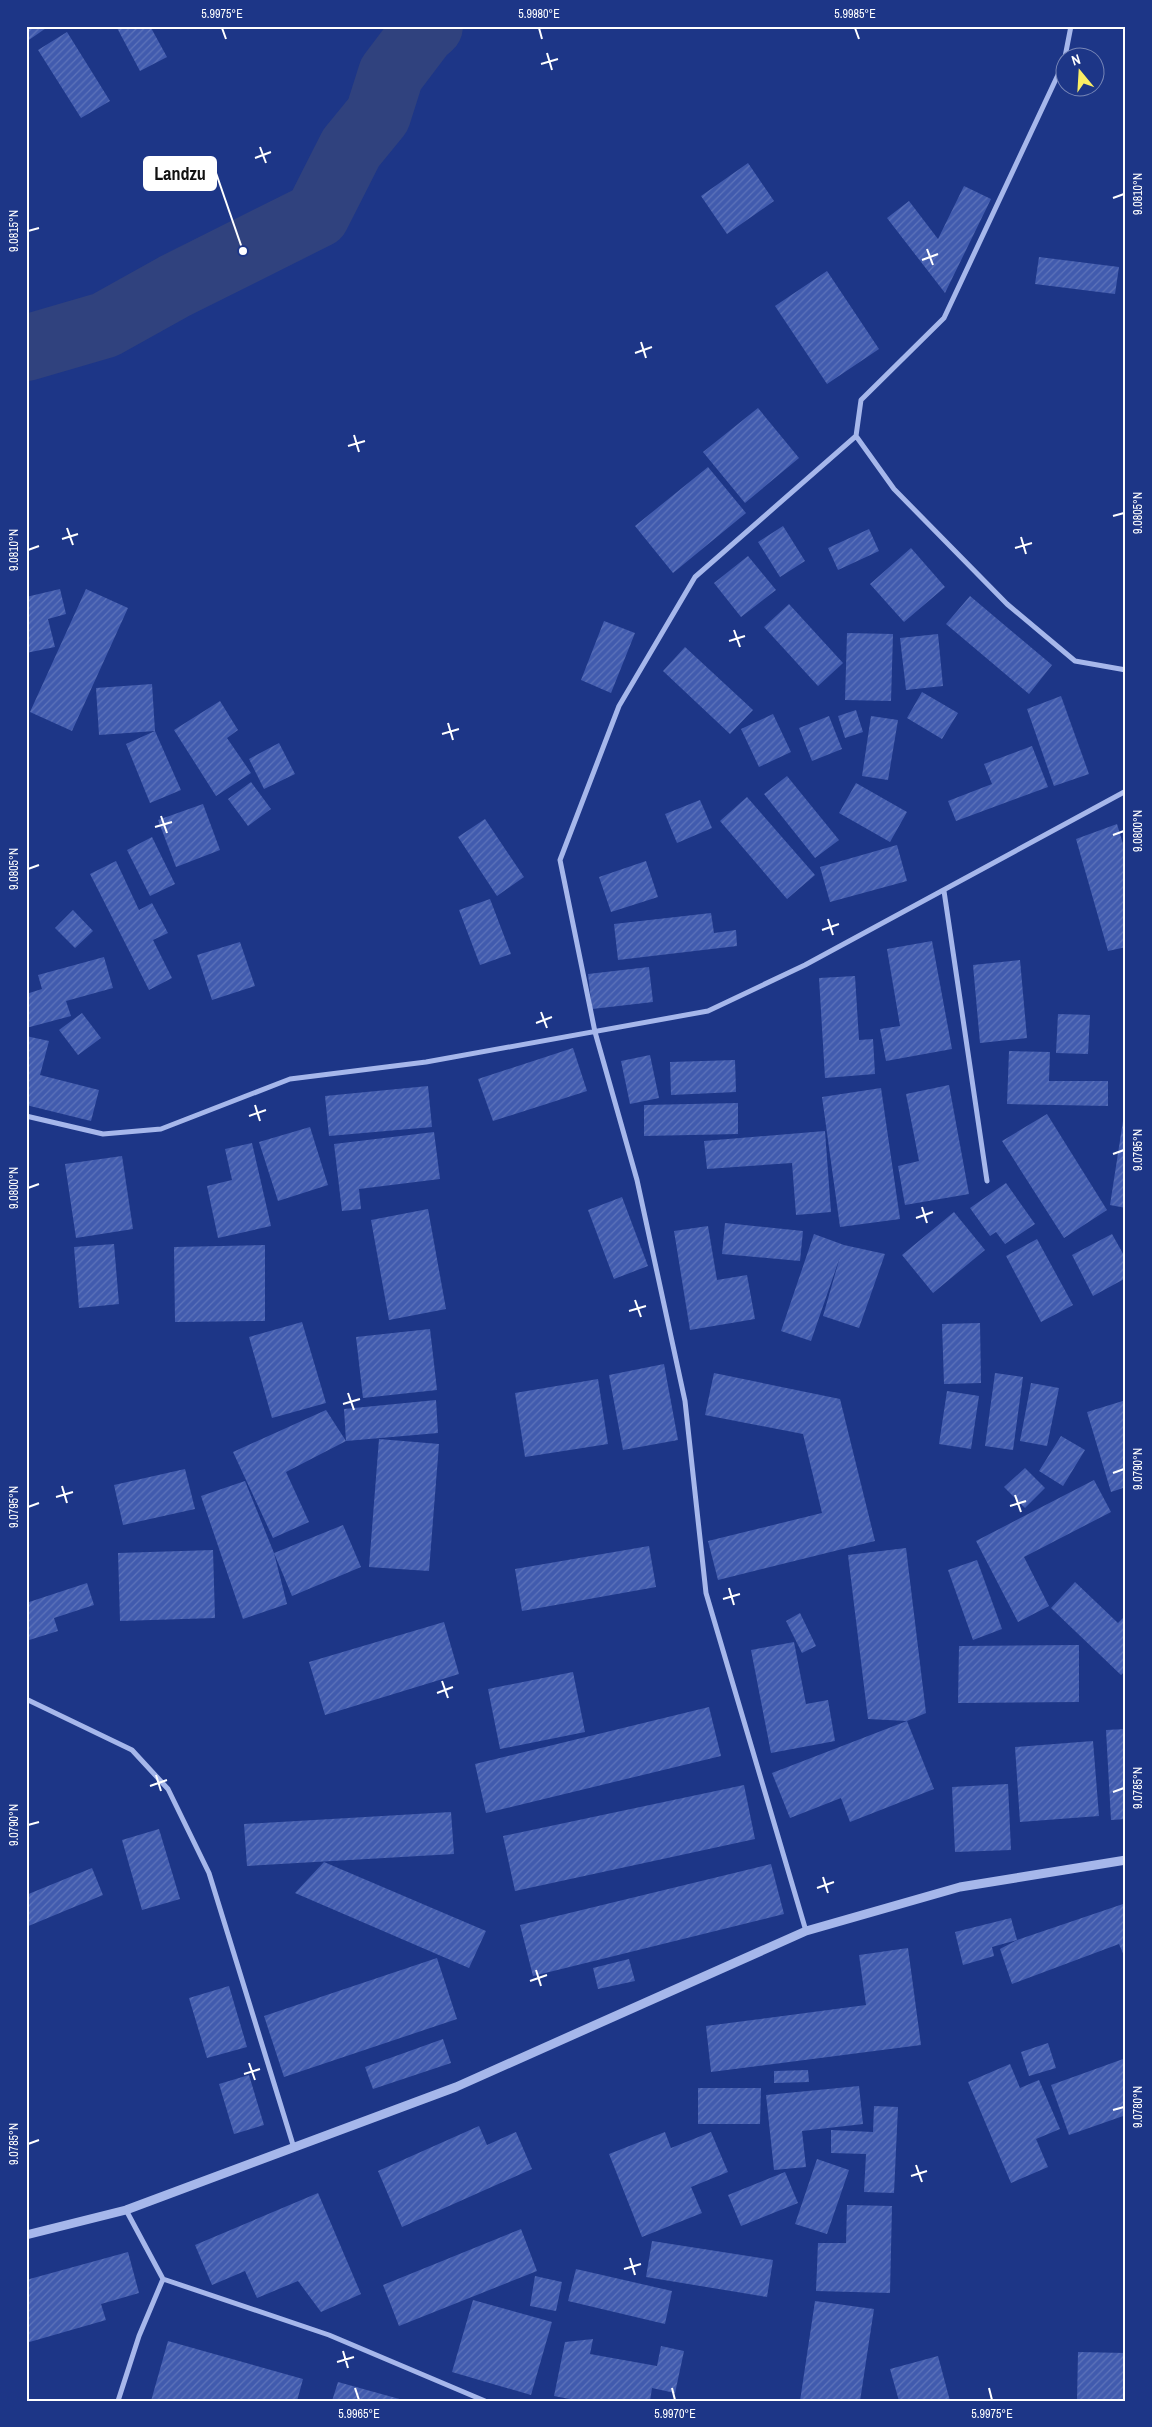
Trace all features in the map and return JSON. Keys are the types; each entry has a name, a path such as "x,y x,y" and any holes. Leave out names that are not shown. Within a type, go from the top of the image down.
{"street":[{"path":"806,1931 706,1593 685,1401 637,1180 595,1032 560,860 619,706 696,577 856,436 861,400 944,318 1064,62 1071,26"},
{"path":"856,436 894,489 1007,604 1075,661 1126,670"},
{"path":"26,1116 104,1134 160,1129 290,1079 426,1062 708,1011 805,964 944,891 1126,791"},
{"path":"944,891 987,1181"},
{"path":"26,1699 132,1750 168,1789 209,1873 294,2148"},
{"path":"26,2235 126,2210 456,2087 806,1931 960,1887 1126,1860"},
{"path":"126,2210 163,2279 329,2335 485,2401"},
{"path":"118,2401 139,2336 163,2279"}],"building":[{"path":"26,26 49,26 26,42"},
{"path":"116,26 150,26 167,57 140,71"},
{"path":"67,32 110,101 81,118 38,50"},
{"path":"748,163 774,201 727,234 701,196"},
{"path":"964,186 991,199 945,293 887,218 909,201 938,239"},
{"path":"1039,257 1119,267 1115,294 1035,284"},
{"path":"827,271 879,349 827,384 775,306"},
{"path":"758,408 799,458 745,503 703,452"},
{"path":"708,467 746,513 673,573 635,526"},
{"path":"783,526 805,561 780,577 758,542"},
{"path":"869,529 879,551 838,570 828,548"},
{"path":"911,548 945,587 904,622 870,584"},
{"path":"748,556 776,590 741,617 714,583"},
{"path":"60,589 66,614 48,619 55,647 26,653 26,597"},
{"path":"86,589 128,608 72,731 30,712"},
{"path":"970,596 1052,665 1029,694 946,624"},
{"path":"789,604 843,663 818,686 764,627"},
{"path":"604,621 635,633 611,693 581,680"},
{"path":"847,633 893,634 891,701 845,700"},
{"path":"938,634 943,686 906,690 900,638"},
{"path":"685,647 753,710 730,734 663,671"},
{"path":"152,684 155,731 99,735 96,688"},
{"path":"922,692 958,713 942,739 907,718"},
{"path":"1061,696 1089,774 1054,786 1027,709"},
{"path":"220,701 238,730 227,738 251,773 216,796 174,730"},
{"path":"856,710 863,732 845,738 838,716"},
{"path":"773,714 791,752 759,767 741,729"},
{"path":"829,716 842,749 812,761 799,728"},
{"path":"871,716 898,720 888,780 862,776"},
{"path":"155,731 181,790 150,803 126,744"},
{"path":"279,743 295,774 264,789 249,759"},
{"path":"1032,746 1048,787 956,821 948,801 992,784 984,764"},
{"path":"787,776 839,840 815,858 764,794"},
{"path":"251,782 271,809 248,826 228,799"},
{"path":"856,783 907,812 890,842 839,813"},
{"path":"747,797 815,875 787,899 720,821"},
{"path":"700,800 712,828 677,843 665,814"},
{"path":"203,804 220,850 176,867 158,820"},
{"path":"485,819 524,877 497,896 458,837"},
{"path":"1117,824 1126,854 1126,947 1108,951 1076,839"},
{"path":"152,837 175,884 150,896 127,850"},
{"path":"897,845 907,881 830,902 820,867"},
{"path":"116,861 139,910 152,903 168,933 153,940 172,978 149,990 90,874"},
{"path":"646,861 658,897 611,912 599,877"},
{"path":"490,899 511,954 480,965 459,910"},
{"path":"73,910 93,931 75,948 55,928"},
{"path":"711,913 714,933 736,930 737,946 618,960 614,924"},
{"path":"932,941 952,1049 886,1061 880,1029 900,1026 887,949"},
{"path":"240,942 255,986 212,1000 197,955"},
{"path":"104,957 113,988 66,1001 71,1016 26,1028 26,994 42,989 38,975"},
{"path":"1020,960 1027,1038 980,1043 973,965"},
{"path":"649,967 653,1002 592,1009 588,974"},
{"path":"855,976 859,1040 873,1039 875,1074 825,1078 819,978"},
{"path":"82,1013 101,1038 78,1055 59,1030"},
{"path":"1058,1014 1090,1015 1088,1054 1056,1053"},
{"path":"26,1036 49,1041 40,1075 99,1090 91,1121 26,1105"},
{"path":"573,1048 587,1091 493,1121 478,1079"},
{"path":"1009,1051 1050,1052 1049,1081 1108,1081 1108,1106 1007,1104"},
{"path":"650,1055 659,1098 630,1104 621,1061"},
{"path":"735,1060 736,1092 671,1095 670,1062"},
{"path":"949,1085 969,1194 905,1205 898,1166 919,1161 906,1094"},
{"path":"428,1086 432,1127 329,1136 325,1096"},
{"path":"881,1088 900,1219 840,1227 822,1097"},
{"path":"738,1103 738,1134 644,1136 644,1105"},
{"path":"1047,1114 1107,1210 1064,1238 1002,1141"},
{"path":"1123,1121 1126,1121 1126,1208 1110,1205"},
{"path":"310,1127 328,1185 278,1201 259,1142"},
{"path":"825,1131 831,1212 796,1215 792,1163 707,1169 704,1141"},
{"path":"434,1132 440,1179 359,1189 361,1209 342,1211 334,1144"},
{"path":"252,1143 271,1226 218,1238 207,1186 232,1180 225,1149"},
{"path":"122,1156 133,1229 76,1238 65,1164"},
{"path":"1006,1183 1035,1224 1005,1244 996,1232 990,1236 970,1208"},
{"path":"622,1197 648,1266 614,1279 588,1210"},
{"path":"428,1209 446,1309 389,1320 371,1220"},
{"path":"954,1212 985,1250 933,1293 902,1255"},
{"path":"725,1223 803,1231 800,1261 722,1254"},
{"path":"708,1226 717,1280 747,1275 755,1319 690,1330 674,1231"},
{"path":"814,1234 844,1245 885,1254 859,1328 823,1316 840,1257 811,1341 781,1331"},
{"path":"1112,1234 1126,1259 1126,1278 1093,1296 1072,1255"},
{"path":"1037,1239 1073,1305 1041,1322 1006,1256"},
{"path":"114,1244 119,1304 79,1308 74,1247"},
{"path":"265,1245 265,1321 175,1322 174,1247"},
{"path":"302,1322 326,1403 272,1418 249,1337"},
{"path":"980,1323 981,1383 944,1384 942,1324"},
{"path":"430,1329 437,1390 363,1398 356,1337"},
{"path":"664,1364 678,1440 623,1450 609,1375"},
{"path":"714,1373 840,1399 875,1541 718,1580 708,1541 822,1513 803,1434 705,1415"},
{"path":"995,1373 1023,1377 1013,1450 985,1446"},
{"path":"598,1379 608,1444 525,1457 515,1393"},
{"path":"1031,1383 1059,1388 1047,1446 1020,1441"},
{"path":"947,1391 979,1396 971,1449 939,1444"},
{"path":"436,1400 438,1433 346,1441 344,1409"},
{"path":"1126,1400 1126,1487 1111,1492 1087,1412"},
{"path":"326,1410 346,1441 286,1472 309,1522 273,1538 233,1452"},
{"path":"1061,1436 1085,1450 1063,1486 1039,1471"},
{"path":"379,1439 439,1444 429,1571 369,1567"},
{"path":"1025,1468 1045,1488 1025,1508 1004,1487"},
{"path":"185,1469 195,1509 123,1525 114,1485"},
{"path":"1094,1480 1111,1512 1024,1557 1049,1606 1018,1622 976,1541"},
{"path":"245,1481 274,1553 287,1604 243,1619 201,1496"},
{"path":"343,1525 361,1567 292,1596 274,1553"},
{"path":"649,1546 656,1587 522,1611 515,1569"},
{"path":"906,1548 926,1713 907,1721 868,1719 848,1555"},
{"path":"213,1550 215,1618 120,1621 118,1553"},
{"path":"977,1560 1002,1629 973,1640 948,1570"},
{"path":"1075,1582 1118,1623 1126,1615 1126,1670 1121,1675 1051,1608"},
{"path":"87,1583 94,1605 54,1618 58,1631 26,1641 26,1603"},
{"path":"800,1613 816,1646 802,1653 786,1621"},
{"path":"444,1622 459,1674 325,1715 309,1662"},
{"path":"794,1642 806,1704 828,1700 835,1741 771,1753 751,1650"},
{"path":"1079,1645 1079,1702 958,1703 959,1646"},
{"path":"573,1672 585,1732 500,1749 488,1689"},
{"path":"709,1707 721,1756 486,1813 475,1764"},
{"path":"907,1721 934,1789 850,1822 841,1798 790,1818 772,1773"},
{"path":"1126,1729 1126,1819 1111,1820 1106,1730"},
{"path":"1093,1741 1099,1816 1020,1822 1015,1747"},
{"path":"1008,1784 1011,1850 955,1852 952,1787"},
{"path":"744,1785 755,1839 515,1891 503,1836"},
{"path":"451,1812 454,1854 247,1866 244,1824"},
{"path":"159,1829 180,1899 142,1910 122,1840"},
{"path":"324,1862 486,1931 469,1968 295,1893"},
{"path":"771,1864 784,1914 533,1976 520,1925"},
{"path":"92,1868 103,1895 26,1927 26,1895"},
{"path":"1126,1903 1126,1960 1119,1944 1012,1984 1000,1949 1017,1940"},
{"path":"1011,1918 1017,1940 992,1947 994,1956 963,1965 955,1932"},
{"path":"908,1948 921,2045 711,2072 706,2026 866,2005 859,1955"},
{"path":"437,1958 457,2019 284,2077 264,2016"},
{"path":"629,1959 635,1981 598,1989 593,1968"},
{"path":"229,1986 247,2047 207,2058 189,1998"},
{"path":"443,2039 451,2063 373,2089 365,2067"},
{"path":"1048,2043 1056,2068 1029,2076 1021,2052"},
{"path":"1126,2058 1126,2115 1069,2135 1051,2085"},
{"path":"1010,2064 1020,2088 1039,2080 1060,2129 1036,2139 1048,2167 1011,2183 968,2082"},
{"path":"808,2070 809,2082 774,2083 774,2071"},
{"path":"249,2075 264,2125 234,2134 219,2084"},
{"path":"859,2086 863,2124 802,2131 806,2167 774,2170 766,2095"},
{"path":"698,2088 761,2088 760,2124 698,2124"},
{"path":"874,2106 898,2107 894,2193 864,2192 866,2154 831,2153 831,2130 873,2132"},
{"path":"479,2126 487,2145 516,2132 532,2169 402,2227 378,2171"},
{"path":"665,2132 671,2148 711,2132 728,2172 691,2187 702,2213 642,2237 609,2154"},
{"path":"817,2159 849,2170 827,2234 795,2224"},
{"path":"785,2172 798,2203 741,2226 728,2195"},
{"path":"318,2193 361,2294 321,2312 298,2281 257,2298 245,2271 212,2285 195,2245"},
{"path":"847,2205 892,2206 890,2293 816,2291 818,2243 846,2243"},
{"path":"521,2229 537,2271 399,2326 383,2285"},
{"path":"652,2241 773,2260 767,2297 646,2277"},
{"path":"128,2252 139,2293 101,2304 106,2320 26,2343 26,2280"},
{"path":"576,2269 672,2291 665,2324 568,2301"},
{"path":"535,2276 562,2282 556,2311 530,2306"},
{"path":"473,2300 552,2322 531,2395 452,2372"},
{"path":"815,2301 874,2309 860,2401 800,2401"},
{"path":"593,2339 590,2354 657,2366 661,2346 684,2351 675,2393 652,2388 650,2401 580,2401 554,2396 565,2342"},
{"path":"168,2341 303,2379 297,2401 151,2401"},
{"path":"1078,2352 1126,2353 1126,2401 1077,2401"},
{"path":"938,2356 950,2401 899,2401 890,2369"},
{"path":"338,2382 403,2400 403,2401 332,2401"}],"waterway":[{"path":"26,348 105,325 175,286 317,215 351,148 378,115 391,74 422,33 430,26"}],"place":[{"name":"Landzu","path":"243,251"}]}
